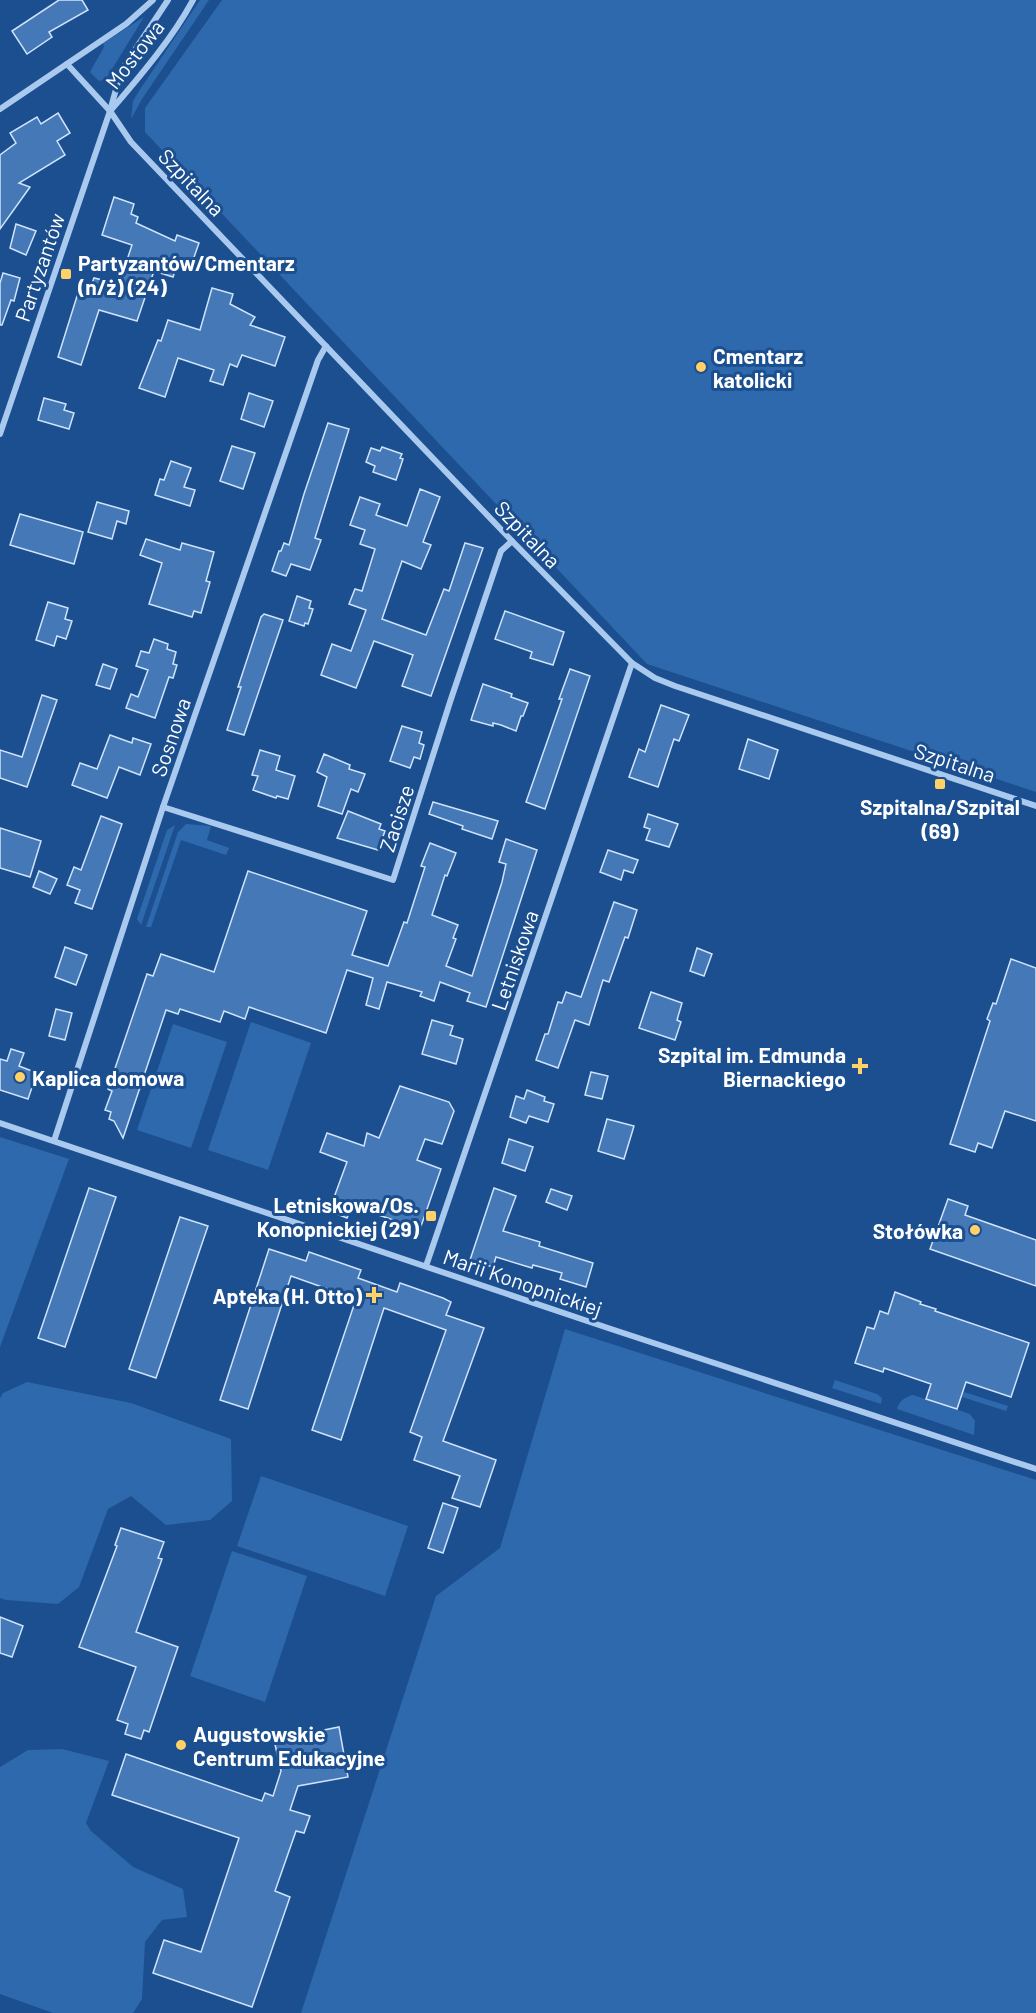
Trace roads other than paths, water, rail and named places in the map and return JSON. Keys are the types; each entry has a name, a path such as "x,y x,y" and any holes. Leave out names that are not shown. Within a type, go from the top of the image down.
{"street":[{"path":"0,110 126,24 153,0"},
{"name":"Mostowa","path":"110,111 121,71 168,0"},
{"name":"Mostowa","path":"110,111 164,44 193,0"},
{"name":"Szpitalna","path":"67,64 110,111 131,142 512,541 633,663 655,678 675,686 1036,806"},
{"name":"Partyzantów","path":"0,434 110,111"},
{"name":"Sosnowa","path":"54,1141 163,807 318,360 326,346"},
{"name":"Zacisze","path":"163,807 393,879 501,551 512,541"},
{"name":"Letniskowa","path":"426,1266 633,663"},
{"name":"Marii Konopnickiej","path":"0,1123 608,1328 1036,1468"}],"place":[{"name":"Partyzantów/Cmentarz (n/ż) (24)","path":"66,274"},
{"name":"Cmentarz katolicki","path":"701,367"},
{"name":"Szpitalna/Szpital (69)","path":"940,784"},
{"name":"Szpital im. Edmunda Biernackiego","path":"860,1066"},
{"name":"Kaplica domowa","path":"20,1077"},
{"name":"Letniskowa/Os. Konopnickiej (29)","path":"431,1216"},
{"name":"Stołówka","path":"975,1230"},
{"name":"Apteka (H. Otto)","path":"374,1295"},
{"name":"Augustowskie Centrum Edukacyjne","path":"181,1745"}]}
